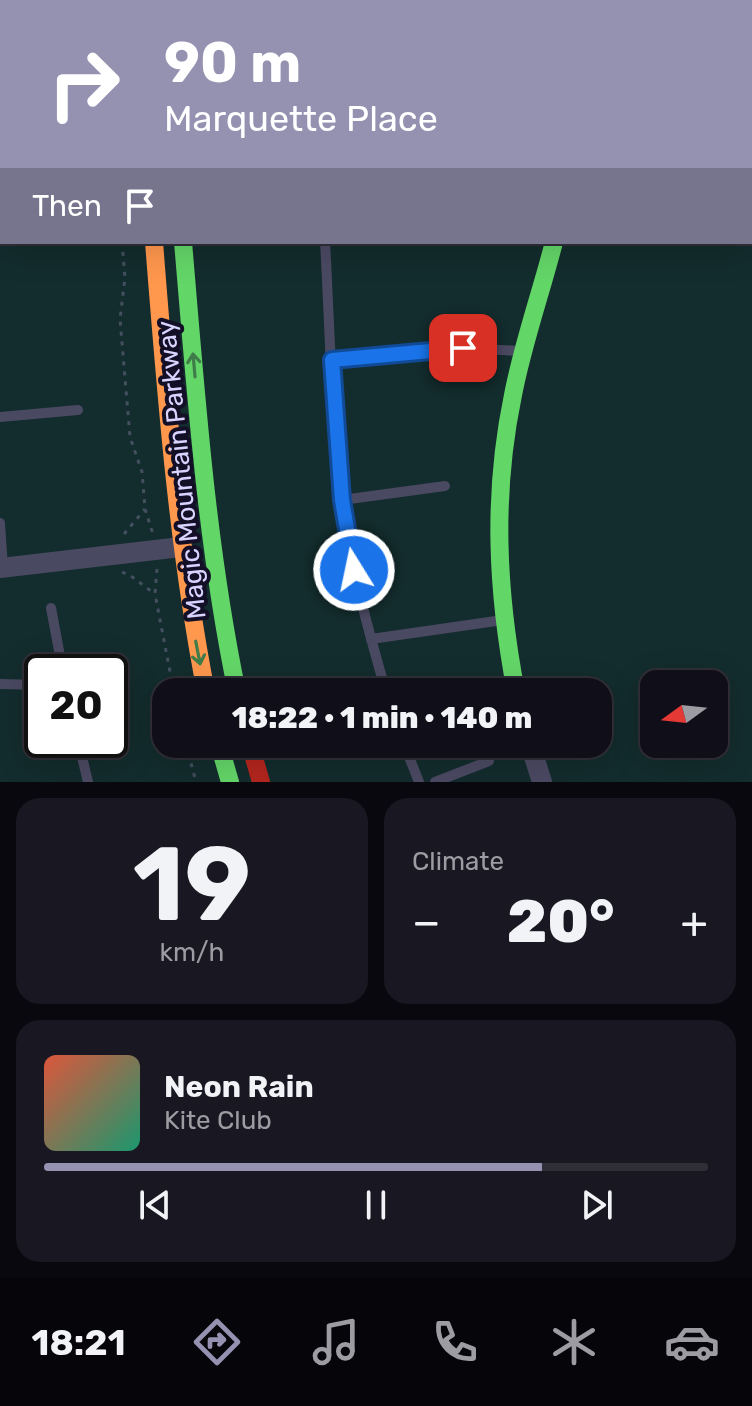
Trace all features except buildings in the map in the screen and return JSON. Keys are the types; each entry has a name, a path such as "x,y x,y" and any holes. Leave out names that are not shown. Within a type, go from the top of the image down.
{"street":[{"name":"Magic Mountain Parkway","path":"154,244 181,547 203,678"},
{"name":"Magic Mountain Parkway","path":"183,244 207,515 217,591 234,678"},
{"path":"513,678 500,595 497,537 500,478 509,412 522,352 553,244"},
{"path":"2,568 181,547"},
{"path":"223,758 230,782"},
{"path":"254,758 261,782"},
{"path":"534,758 542,782"}],"lane":[{"path":"325,244 342,500 354,570 382,678"},
{"path":"332,360 463,348 522,352"},
{"path":"0,417 78,410"},
{"path":"342,500 445,486"},
{"path":"0,523 2,568"},
{"path":"51,608 60,654"},
{"path":"371,639 503,620"},
{"path":"0,684 24,685"},
{"path":"82,758 88,782"},
{"path":"410,758 419,782"},
{"path":"435,782 489,761"}],"path":[{"path":"122,244 125,278 120,312 130,437 142,472 145,509 153,534"},
{"path":"124,534 145,509"},
{"path":"157,569 155,594 171,678"},
{"path":"131,576 155,594"},
{"path":"190,758 196,782"}],"green space":[{"path":"0,244 752,244 752,782 0,782"}],"traffic: fast":[{"path":"183,244 210,524 234,678"},
{"path":"514,678 501,581 502,470 517,376 553,244"},
{"path":"223,758 230,782"}],"traffic: slow":[{"path":"154,244 180,524 204,678"}],"traffic: jam":[{"path":"254,758 261,782"}],"route":[{"path":"354,570 342,500 332,360 463,348"}]}
